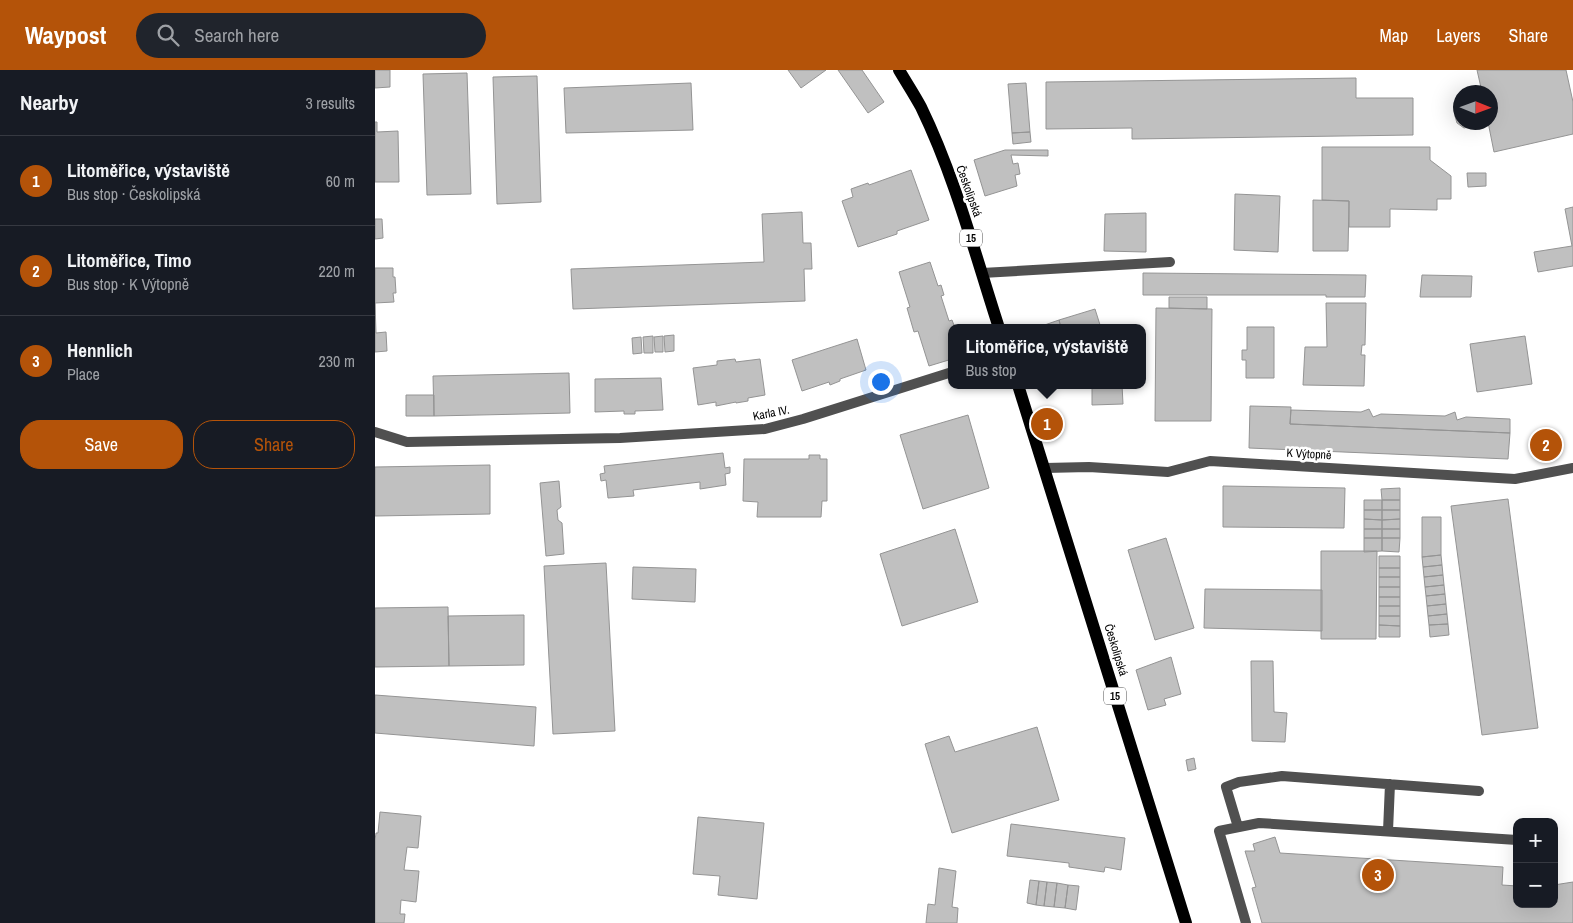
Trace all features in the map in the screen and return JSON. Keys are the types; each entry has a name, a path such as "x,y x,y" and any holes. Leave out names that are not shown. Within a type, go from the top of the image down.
{"main road":[{"name":"Českolipská","path":"899,70 920,106 939,150 961,208 998,324"},
{"name":"Českolipská","path":"1019,389 1186,923"}],"street":[{"path":"981,273 1170,262"},
{"name":"Karla IV.","path":"375,432 407,442 588,439 765,429 803,419 948,373"},
{"name":"K Výtopně","path":"1045,468 1089,467 1168,472 1210,461 1515,479 1573,468"},
{"path":"1238,827 1226,787 1239,782 1282,776 1479,791"},
{"path":"1388,831 1390,784"},
{"path":"1246,923 1219,831 1259,823 1513,840"}],"building":[{"path":"375,70 390,70 390,87 375,88"},
{"path":"788,70 826,70 801,88"},
{"path":"838,70 862,70 884,102 868,113"},
{"path":"1477,70 1566,70 1573,102 1573,134 1494,152 1490,130 1498,130 1498,85 1480,85"},
{"path":"467,73 471,194 427,195 423,74"},
{"path":"537,76 541,202 497,204 493,77"},
{"path":"1356,78 1356,98 1413,98 1413,135 1132,139 1132,128 1046,129 1046,82"},
{"path":"691,83 693,130 566,133 564,88"},
{"path":"1026,83 1030,132 1012,133 1008,84"},
{"path":"375,122 377,122 377,132 398,131 399,182 375,182"},
{"path":"1030,132 1031,142 1013,144 1012,133"},
{"path":"1322,147 1430,147 1430,160 1451,176 1451,199 1437,199 1437,210 1390,209 1390,227 1349,227 1349,201 1322,200"},
{"path":"1005,150 1048,150 1048,156 1011,155 1013,164 1018,163 1020,174 1015,175 1017,186 985,196 974,160"},
{"path":"911,170 929,220 897,231 897,234 858,247 842,201 853,197 851,189 868,183 869,185"},
{"path":"1467,173 1486,173 1486,186 1468,187"},
{"path":"1235,194 1280,196 1278,252 1234,250"},
{"path":"1313,200 1349,201 1348,251 1313,251"},
{"path":"1573,207 1573,266 1538,272 1534,252 1572,246 1565,209"},
{"path":"802,212 803,243 811,243 812,269 804,269 805,301 573,309 571,269 764,262 762,214"},
{"path":"1146,213 1146,252 1104,251 1105,214"},
{"path":"375,219 382,219 383,238 375,239"},
{"path":"930,262 938,286 941,285 944,295 941,296 949,321 952,320 954,324 948,324 948,360 929,366 918,331 914,332 907,308 910,307 899,272"},
{"path":"375,268 393,268 396,293 393,293 394,302 375,303"},
{"path":"1143,273 1366,275 1365,297 1326,297 1326,295 1143,295"},
{"path":"1422,275 1472,276 1471,297 1420,297"},
{"path":"1169,297 1207,297 1207,309 1169,308"},
{"path":"375,303 376,333 386,332 387,351 375,352"},
{"path":"1326,303 1366,303 1365,345 1362,345 1361,355 1365,355 1364,386 1303,385 1305,347 1327,347"},
{"path":"1156,308 1212,309 1211,421 1155,421"},
{"path":"1095,309 1100,324 1060,324 1059,320"},
{"path":"1059,320 1060,324 1048,324"},
{"path":"1247,327 1274,327 1274,378 1246,378 1246,360 1242,360 1242,350 1247,350"},
{"path":"674,335 674,351 665,352 664,336"},
{"path":"653,336 653,353 644,353 643,337"},
{"path":"663,336 663,352 655,352 654,337"},
{"path":"1525,336 1532,384 1477,392 1470,344"},
{"path":"641,337 642,353 633,354 632,338"},
{"path":"857,339 866,370 840,379 840,381 830,385 829,382 802,391 792,360"},
{"path":"735,359 736,362 760,359 765,395 748,398 748,401 716,406 716,402 698,405 693,368 717,365 717,361"},
{"path":"569,373 570,413 434,416 433,376"},
{"path":"661,378 663,410 635,411 635,414 624,414 624,411 595,412 595,379"},
{"path":"1092,389 1122,389 1123,404 1092,405"},
{"path":"406,395 434,395 434,416 406,416"},
{"path":"1250,406 1291,407 1290,424 1510,433 1508,459 1249,448"},
{"path":"1369,409 1373,417 1381,414 1445,416 1455,412 1457,420 1466,417 1510,419 1510,433 1290,424 1291,410 1361,412"},
{"path":"968,415 989,488 923,509 900,435"},
{"path":"723,453 725,468 730,467 730,473 725,474 726,485 700,489 700,482 633,490 634,496 608,498 606,480 601,481 600,474 605,473 604,466"},
{"path":"809,455 820,455 820,459 827,459 827,501 822,501 821,517 757,517 758,502 743,501 744,459 809,459"},
{"path":"490,465 490,514 375,516 375,467"},
{"path":"559,481 561,507 557,510 558,520 562,523 564,554 546,556 540,483"},
{"path":"1223,486 1345,488 1344,528 1223,527"},
{"path":"1400,488 1400,500 1382,500 1381,489"},
{"path":"1508,499 1538,728 1482,735 1451,506"},
{"path":"1364,500 1382,500 1382,510 1364,510"},
{"path":"1382,500 1400,500 1400,510 1382,510"},
{"path":"1364,510 1382,510 1382,520 1364,519"},
{"path":"1382,510 1400,510 1400,519 1382,520"},
{"path":"1422,517 1441,517 1441,555 1422,557"},
{"path":"1364,519 1382,520 1382,529 1364,529"},
{"path":"1400,519 1400,529 1382,529 1382,520"},
{"path":"955,529 978,602 902,626 880,554"},
{"path":"1364,529 1382,529 1382,538 1364,538"},
{"path":"1382,529 1400,529 1400,538 1382,538"},
{"path":"1166,538 1194,628 1155,640 1128,550"},
{"path":"1364,538 1382,538 1382,551 1364,552"},
{"path":"1382,538 1400,538 1399,552 1382,551"},
{"path":"1321,551 1377,551 1376,639 1321,639"},
{"path":"1441,555 1442,565 1423,567 1422,557"},
{"path":"1379,556 1400,556 1400,568 1379,568"},
{"path":"606,563 615,731 553,734 544,566"},
{"path":"1442,565 1443,575 1424,577 1423,567"},
{"path":"633,567 696,569 695,602 632,599"},
{"path":"1379,568 1400,568 1400,577 1379,577"},
{"path":"1443,575 1444,585 1425,587 1424,577"},
{"path":"1379,577 1400,577 1400,587 1379,587"},
{"path":"1444,585 1445,594 1426,596 1425,587"},
{"path":"1379,587 1400,587 1400,597 1379,597"},
{"path":"1205,589 1322,590 1322,631 1204,628"},
{"path":"1445,594 1446,604 1427,606 1426,596"},
{"path":"1379,597 1400,597 1400,606 1379,606"},
{"path":"1446,604 1447,614 1428,616 1427,606"},
{"path":"1379,606 1400,606 1400,616 1379,616"},
{"path":"448,607 449,666 375,667 375,608"},
{"path":"1447,614 1448,624 1429,625 1428,616"},
{"path":"524,615 524,665 449,666 448,616"},
{"path":"1379,616 1400,616 1400,626 1379,625"},
{"path":"1448,624 1449,635 1430,637 1429,625"},
{"path":"1379,625 1400,626 1400,637 1379,637"},
{"path":"1171,657 1181,694 1164,699 1166,705 1148,710 1136,670"},
{"path":"1251,661 1273,661 1274,712 1287,713 1285,742 1252,741"},
{"path":"375,695 536,707 534,746 375,733"},
{"path":"1037,727 1059,800 952,833 925,744 949,736 955,752"},
{"path":"1194,758 1196,769 1188,771 1186,760"},
{"path":"380,812 421,816 418,848 407,847 404,870 419,871 416,902 401,900 400,914 405,914 404,923 375,923 375,840 376,833 378,833"},
{"path":"698,817 764,823 757,899 718,895 720,876 693,874"},
{"path":"1011,824 1125,838 1121,870 1105,867 1104,872 1069,867 1069,863 1007,856"},
{"path":"1275,837 1280,853 1503,867 1502,885 1513,886 1513,908 1558,908 1558,884 1573,882 1573,923 1262,923 1252,888 1256,887 1245,851 1255,851 1253,844"},
{"path":"939,868 956,871 952,907 958,908 957,923 926,923 928,904 935,905"},
{"path":"1030,880 1039,881 1036,905 1027,903"},
{"path":"1039,881 1047,882 1044,906 1036,905"},
{"path":"1047,882 1057,883 1054,907 1044,906"},
{"path":"1057,883 1068,885 1065,908 1054,907"},
{"path":"1068,885 1079,886 1076,910 1065,908"}],"place":[{"name":"Litoměřice, výstaviště","path":"1047,424"},
{"name":"Litoměřice, Timo","path":"1546,445"},
{"name":"Hennlich","path":"1378,875"}]}
